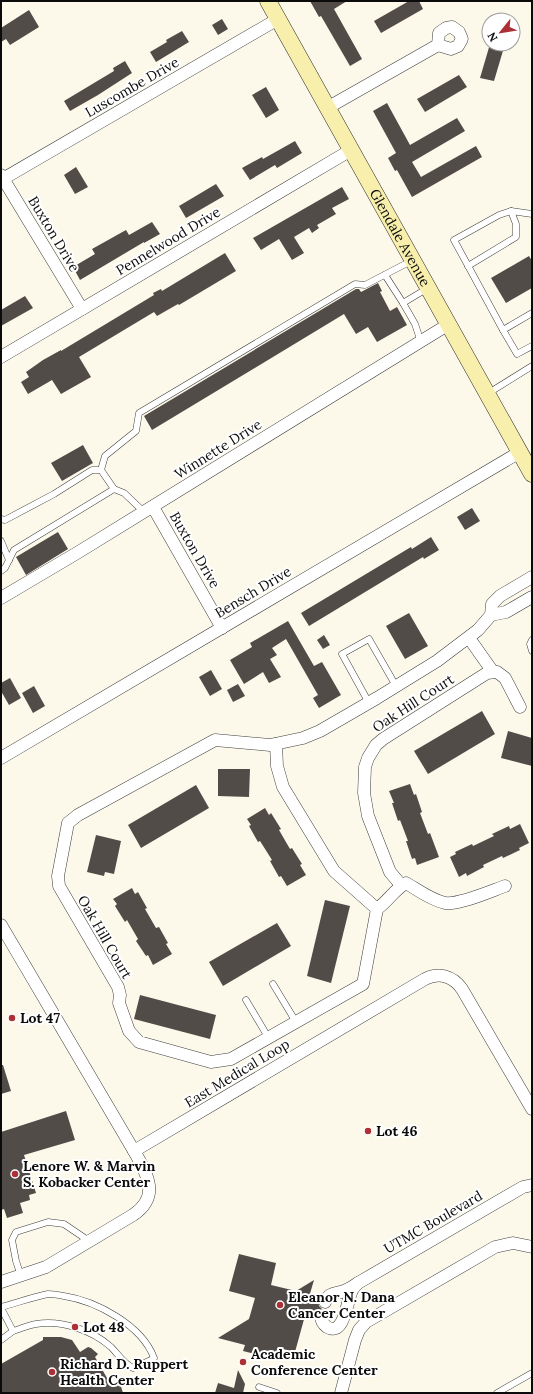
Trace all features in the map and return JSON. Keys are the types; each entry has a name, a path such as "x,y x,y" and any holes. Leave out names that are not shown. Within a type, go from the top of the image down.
{"main road":[{"name":"Glendale Avenue","path":"270,2 350,150 429,288 532,474"}],"street":[{"name":"Luscombe Drive","path":"2,178 278,19"},
{"path":"327,108 438,45"},
{"name":"Pennelwood Drive","path":"1,357 350,150"},
{"name":"Buxton Drive","path":"2,178 82,309"},
{"name":"Winnette Drive","path":"1,598 148,510 449,324"},
{"name":"Bensch Drive","path":"1,758 520,452"},
{"name":"Buxton Drive","path":"148,510 222,628"},
{"name":"Oak Hill Court","path":"377,908 363,984 231,1059 211,1062 139,1042 130,1031 119,1003 120,995 118,987 59,886 58,876 68,822 78,815 215,740 270,745 308,736 369,703 437,661 478,630 491,615 492,604 495,600 532,577"},
{"path":"491,615 506,612 532,597"},
{"path":"468,638 493,672 497,672 505,678 520,707"},
{"name":"Oak Hill Court","path":"401,886 390,872 368,816 364,787 365,767 368,758 376,745 383,738 487,673 493,672"},
{"path":"276,744 277,766 283,787 334,871 377,908 385,903 401,886 406,883 435,899 447,903 461,902 505,886"},
{"path":"1,925 134,1151 149,1183 147,1200 144,1206 136,1213 46,1267 1,1282"},
{"name":"East Medical Loop","path":"134,1151 425,979 433,976 445,976 452,979 462,989 532,1109"},
{"name":"UTMC Boulevard","path":"325,1302 327,1297 333,1292 343,1291 358,1283 528,1186 532,1176"},
{"path":"341,1393 354,1340 359,1330 366,1322 495,1247 513,1243 532,1247"},
{"path":"321,1316 322,1322 327,1327 334,1328 339,1326 343,1321 351,1292 358,1283"}],"lane":[{"path":"468,266 516,237 516,224 511,211"},
{"path":"532,214 511,211 499,215 454,240 517,354 532,346"},
{"path":"148,510 114,489 101,470 104,456 136,431 139,413 355,284 365,285 413,260"},
{"path":"385,275 415,324 421,342"},
{"path":"403,303 429,288"},
{"path":"503,330 532,313"},
{"path":"487,394 532,366"},
{"path":"1,519 5,520 54,494 92,470 101,470"},
{"path":"1,571 5,568 14,550 114,489"},
{"path":"1,541 9,560"},
{"path":"369,703 342,654 369,639 396,686"},
{"path":"532,640 530,644 532,651"},
{"path":"273,984 296,1022"},
{"path":"246,1000 268,1038"},
{"path":"21,1276 16,1261 12,1240 16,1232 48,1222 64,1224 89,1241"},
{"path":"1,1340 13,1331 35,1324 53,1323 74,1327 93,1334 111,1348 127,1365 133,1368 154,1358 151,1351 134,1329 104,1308 76,1298 50,1294 1,1308 13,1331"},
{"path":"497,1393 532,1373"},
{"path":"259,1388 277,1393"}],"building":[{"path":"310,1 347,1 334,9 362,59 350,66 321,16 319,17"},
{"path":"409,1 419,1 423,9 381,33 374,21"},
{"path":"29,10 39,27 10,45 6,39 1,42 1,28"},
{"path":"222,19 228,29 218,35 212,25"},
{"path":"182,31 189,42 156,62 150,52 167,42 166,40"},
{"path":"488,52 503,52 494,81 480,78"},
{"path":"125,61 132,73 70,111 64,101 114,71 113,68"},
{"path":"459,75 467,87 425,112 417,99"},
{"path":"266,87 279,110 266,118 252,95"},
{"path":"387,103 410,145 457,118 465,131 412,162 421,177 476,146 482,157 412,197 397,170 395,171 388,158 396,153 373,111"},
{"path":"295,141 302,153 277,168 275,165 250,180 242,168 262,157 263,159"},
{"path":"76,167 88,187 75,194 64,175"},
{"path":"216,184 224,196 186,218 179,206"},
{"path":"342,187 349,199 332,208 336,214 317,225 319,228 312,233 309,228 294,237 304,253 292,260 279,239 261,250 253,238"},
{"path":"152,222 160,234 80,280 73,267 95,254 92,249 126,230 129,235"},
{"path":"225,253 236,271 179,305 178,304 157,316 154,312 79,357 91,377 61,394 52,380 28,394 21,382 29,377 26,372 43,360 61,351 154,295 153,293 161,289 162,291"},
{"path":"529,256 532,261 532,288 506,303 491,278"},
{"path":"378,283 382,291 380,292 390,311 397,307 407,325 377,342 368,327 356,334 344,314 152,430 144,416 356,289 359,289 361,292"},
{"path":"25,296 33,308 1,326 1,310"},
{"path":"83,445 93,463 62,481 51,463"},
{"path":"472,508 480,521 465,530 457,517"},
{"path":"58,532 68,549 26,575 16,557"},
{"path":"431,537 439,550 424,559 423,557 309,626 301,613 411,547 412,549"},
{"path":"409,613 428,646 405,659 386,626"},
{"path":"288,621 314,666 322,662 341,695 319,708 313,698 318,695 286,639 272,648 277,655 270,659 281,677 269,683 263,672 244,684 230,660 252,647 250,643"},
{"path":"324,635 330,645 323,649 317,640"},
{"path":"211,670 222,689 210,696 199,677"},
{"path":"10,678 21,698 9,705 1,691 1,683"},
{"path":"238,684 245,696 233,702 227,690"},
{"path":"34,686 45,706 33,713 22,693"},
{"path":"482,711 495,734 428,774 414,751"},
{"path":"508,731 532,738 532,766 501,758"},
{"path":"218,769 250,769 249,797 218,796"},
{"path":"410,784 414,795 416,794 422,812 420,813 428,834 430,833 439,857 417,865 415,858 412,859 406,841 408,841 400,820 398,821 392,803 394,803 389,791"},
{"path":"196,785 209,808 141,848 128,825"},
{"path":"265,808 269,815 271,813 281,829 279,830 290,849 292,848 302,864 300,865 306,875 287,886 281,876 279,877 270,861 272,860 260,841 258,842 249,826 251,825 247,819"},
{"path":"520,824 529,843 519,848 520,850 503,858 502,856 483,865 484,867 467,876 466,873 459,877 450,857 456,854 455,852 472,844 473,846 494,836 492,834 509,826 510,829"},
{"path":"96,835 121,841 114,874 105,872 104,876 87,872"},
{"path":"132,888 135,894 138,892 147,908 145,909 156,928 159,927 172,954 153,965 148,955 146,956 136,941 138,939 127,920 125,922 115,906 117,904 113,899"},
{"path":"325,900 350,906 331,983 307,976"},
{"path":"277,923 291,946 223,986 209,962"},
{"path":"140,995 216,1015 210,1039 134,1019"},
{"path":"1,1065 3,1065 11,1091 1,1094"},
{"name":"Lenore W. & Marvin S. Kobacker Center","path":"66,1111 75,1140 24,1155 36,1193 29,1195 30,1200 20,1203 23,1213 7,1218 4,1209 1,1210 1,1132"},
{"name":"Eleanor N. Dana Cancer Center","path":"239,1254 276,1263 271,1285 296,1291 314,1280 309,1297 318,1300 319,1306 322,1309 317,1310 314,1314 306,1312 295,1352 279,1348 276,1359 243,1351 245,1345 218,1338 249,1319 255,1298 229,1291"},
{"name":"Richard D. Ruppert Health Center","path":"43,1337 61,1337 72,1340 80,1352 88,1347 91,1348 98,1354 95,1357 111,1385 119,1380 123,1393 1,1393 1,1364 43,1340"},
{"name":"Academic Conference Center","path":"238,1370 245,1384 243,1393 215,1393 218,1383 234,1388"}],"place":[{"name":"Lot 47","path":"12,1018"},
{"name":"Lot 46","path":"368,1131"},
{"name":"Lenore W. & Marvin S. Kobacker Center","path":"15,1174"},
{"name":"Eleanor N. Dana Cancer Center","path":"280,1305"},
{"name":"Lot 48","path":"75,1327"},
{"name":"Academic Conference Center","path":"243,1362"},
{"name":"Richard D. Ruppert Health Center","path":"52,1372"}]}
